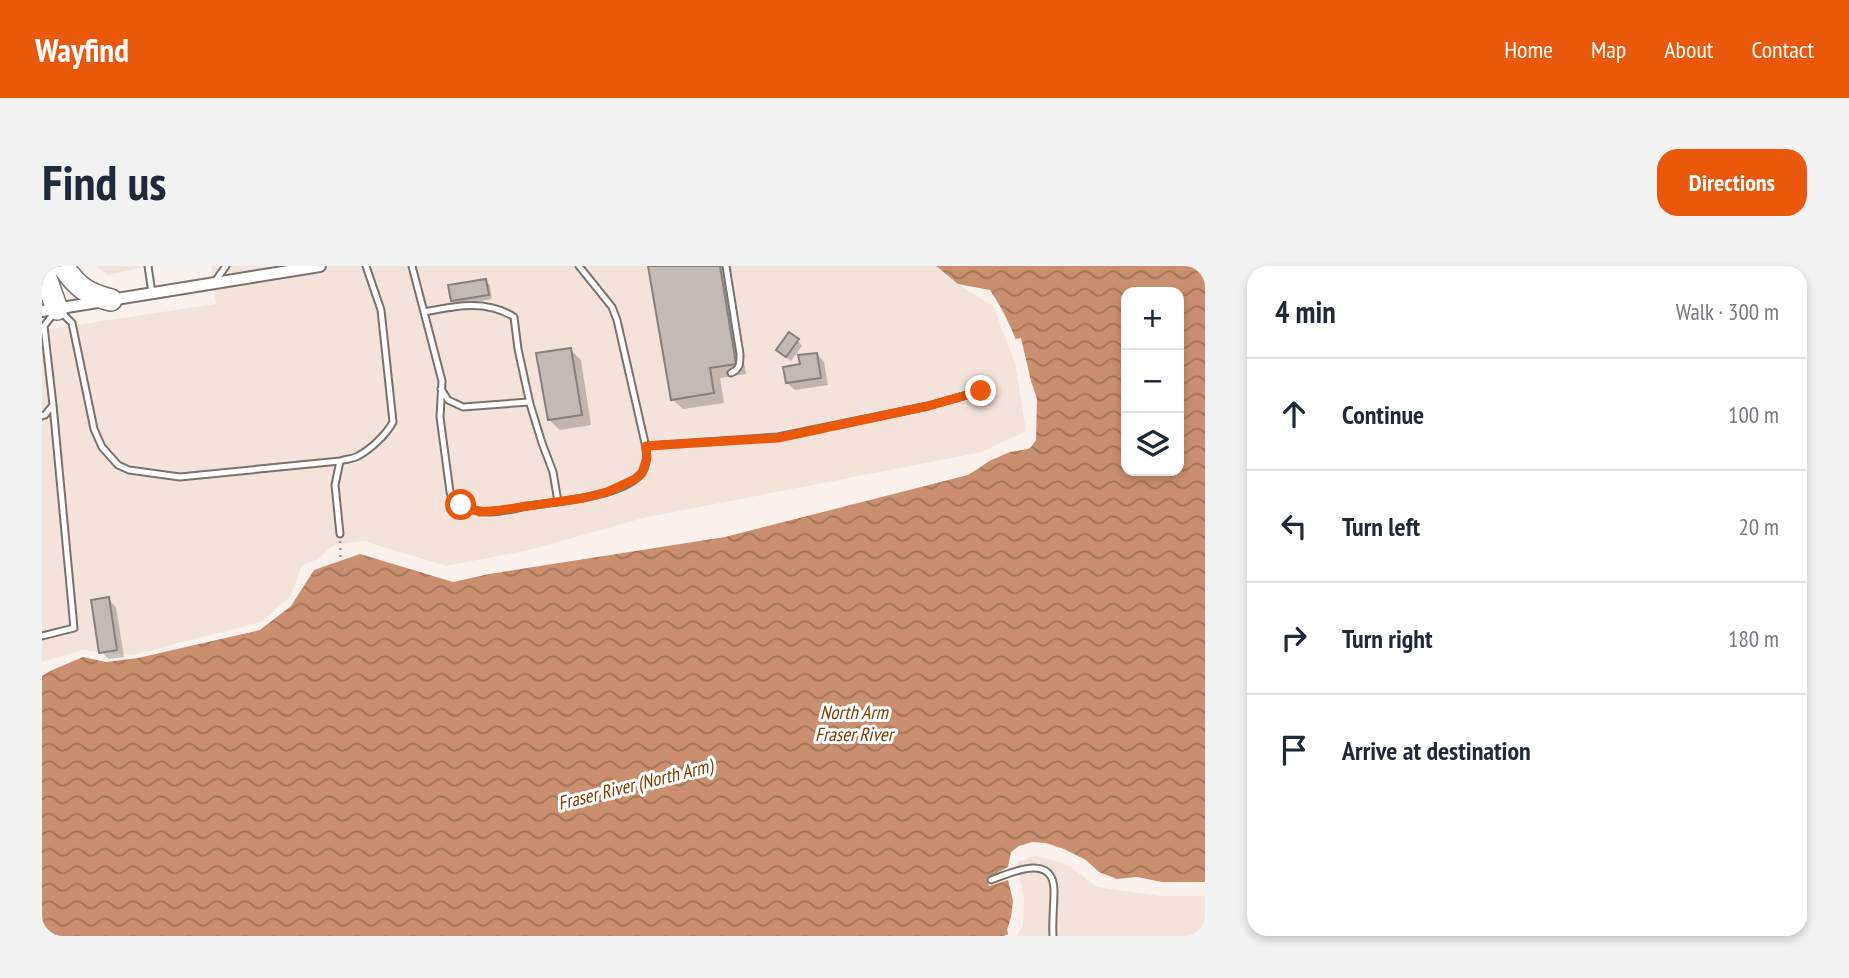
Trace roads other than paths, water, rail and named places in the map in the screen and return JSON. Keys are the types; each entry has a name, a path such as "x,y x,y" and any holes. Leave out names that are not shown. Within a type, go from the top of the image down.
{"highway":[{"path":"61,266 74,282 91,295 111,300"},
{"path":"50,310 61,266"},
{"path":"42,267 50,310"}],"street":[{"path":"50,310 320,266"}],"lane":[{"path":"148,266 152,293"},
{"path":"210,284 218,279 226,266"},
{"path":"42,636 74,628 44,326 50,310 72,323 94,429 102,447 118,466 180,477 340,461 358,456 379,440 393,422 381,310 366,266"},
{"path":"412,266 442,381 440,417 453,502 480,512 584,498 607,492 635,479 646,464 646,446 617,320 612,307 579,266"},
{"path":"726,266 740,354 740,365 737,371 731,373"},
{"path":"424,312 459,305 481,305 503,310 514,317 529,402 553,472 558,502"},
{"path":"441,389 448,400 463,407 529,402"},
{"path":"646,446 778,438 928,406 981,391"},
{"path":"42,416 46,415 53,405"},
{"path":"340,461 335,485 340,534"},
{"path":"991,880 1026,868 1043,869 1048,873 1054,889 1053,936"}],"water":[{"name":"North Arm Fraser River","path":"936,266 1205,266 1205,887 1109,880 1040,850 1016,859 1021,898 1009,934 1003,936 42,936 42,676 83,657 106,662 138,658 260,630 291,606 314,570 360,554 453,582 725,537 968,475 1009,448 1024,442 1032,433 1031,397 1024,365 1013,333 990,290 958,284"}],"water label":[{"name":"Fraser River (North Arm)","path":"635,784"}]}
